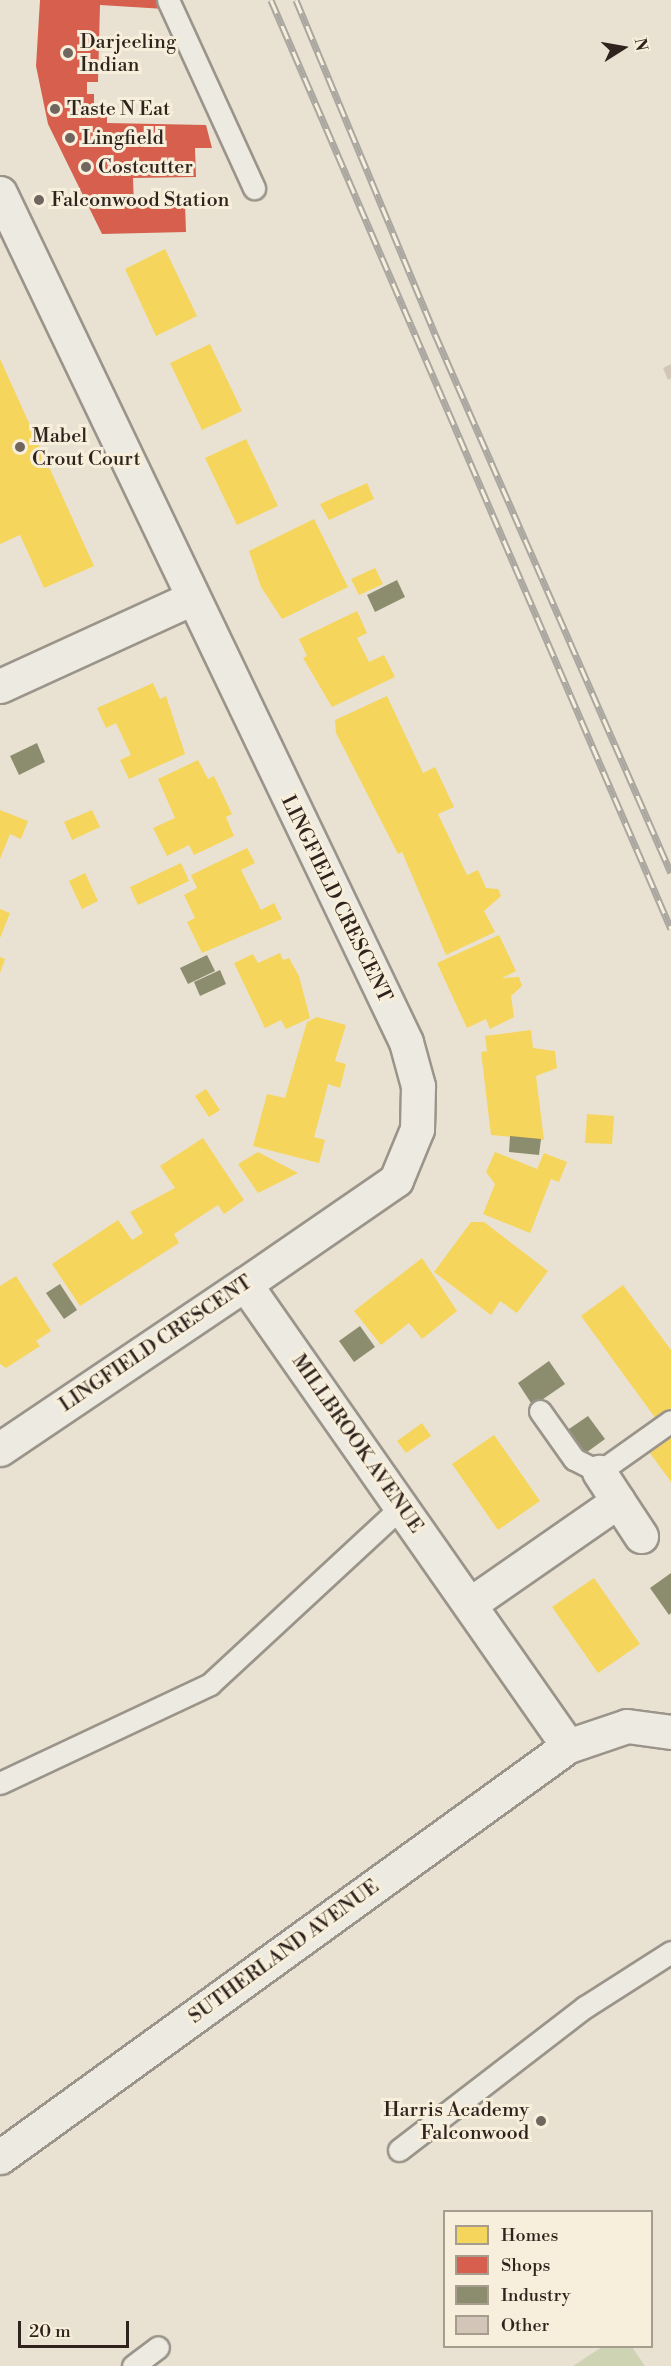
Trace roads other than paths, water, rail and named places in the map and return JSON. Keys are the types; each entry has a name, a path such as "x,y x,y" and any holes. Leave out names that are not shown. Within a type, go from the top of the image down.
{"street":[{"name":"LINGFIELD CRESCENT","path":"0,193 406,1042 418,1086 417,1129 396,1180 0,1449"},
{"path":"0,686 192,598"},
{"name":"MILLBROOK AVENUE","path":"245,1284 568,1746"},
{"path":"599,1472 641,1536"},
{"path":"470,1604 618,1501"},
{"name":"SUTHERLAND AVENUE","path":"0,2157 568,1746 627,1726 671,1732"}],"lane":[{"path":"168,0 254,188"},
{"path":"540,1411 574,1460 599,1472 671,1421"},
{"path":"0,1783 210,1684 401,1507"},
{"path":"399,2150 585,2007 671,1952"},
{"path":"133,2366 158,2347"}],"railway":[{"path":"271,0 671,929"},
{"path":"296,0 435,334 671,873"}],"place":[{"name":"Darjeeling Indian","path":"68,53"},
{"name":"Taste N Eat","path":"55,109"},
{"name":"Lingfield","path":"70,138"},
{"name":"Costcutter","path":"86,167"},
{"name":"Falconwood Station","path":"39,200"},
{"name":"Mabel Crout Court","path":"20,447"},
{"name":"Harris Academy Falconwood","path":"541,2121"}]}
